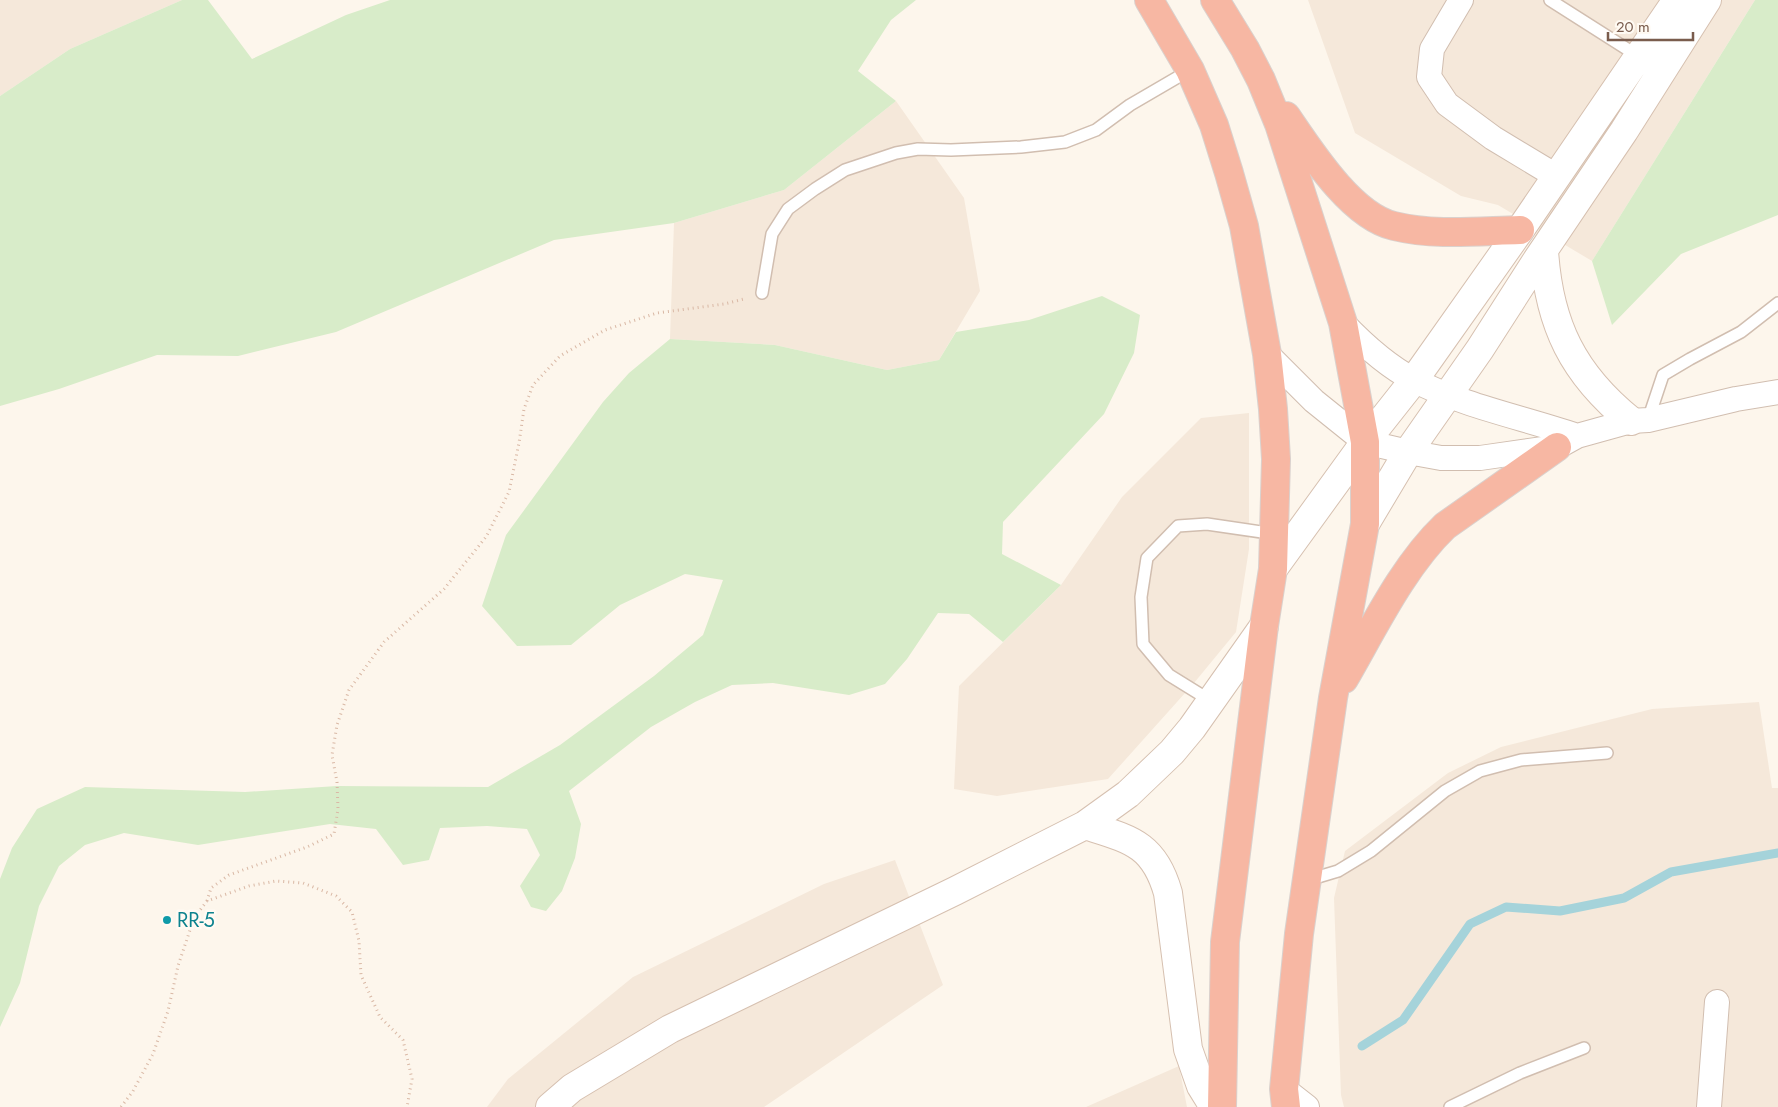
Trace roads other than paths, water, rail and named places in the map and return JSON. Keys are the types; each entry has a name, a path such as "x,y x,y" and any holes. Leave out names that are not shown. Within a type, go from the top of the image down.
{"highway":[{"path":"1149,0 1190,70 1214,125 1244,226 1267,354 1276,459 1273,569 1264,626 1225,942 1222,1107"},
{"path":"1215,0 1246,49 1261,80 1282,133 1343,323 1365,442 1365,524 1333,698 1299,934 1285,1098"},
{"path":"1261,80 1324,170 1365,212 1393,226 1441,233 1520,230"},
{"path":"1333,698 1381,614 1410,568 1432,539 1446,526 1567,441"}],"street":[{"path":"1461,0 1432,49 1430,76 1447,104 1492,138 1556,176"},
{"path":"1273,569 1365,442 1414,380 1520,230 1677,0"},
{"path":"1365,524 1408,452 1480,350 1624,131 1707,0"},
{"path":"1544,251 1550,300 1567,346 1580,368 1612,406 1640,420"},
{"path":"1343,323 1368,348 1414,380 1448,395 1532,423 1550,427 1567,441"},
{"path":"1267,354 1314,401 1365,442 1441,458 1480,458 1567,441 1640,420 1778,392"},
{"path":"550,1107 572,1088 670,1029 955,891 1084,825 1128,794 1172,752 1264,626"},
{"path":"1084,825 1124,838 1136,844 1155,861 1163,876 1168,893 1188,1049 1201,1086 1214,1107"},
{"path":"1709,1107 1717,1002"},
{"path":"1285,1098 1307,1107"}],"lane":[{"path":"1550,0 1638,56"},
{"path":"762,293 772,234 788,209 844,170 896,153 918,149 951,150 1021,147 1065,142 1096,130 1130,105 1190,70"},
{"path":"1640,420 1663,375 1741,332 1778,303"},
{"path":"1210,701 1169,675 1143,644 1141,597 1148,558 1178,526 1207,524 1275,534"},
{"path":"1307,881 1338,871 1371,851 1445,792 1480,771 1521,760 1607,753"},
{"path":"1450,1107 1520,1073 1584,1048"}],"waterway":[{"path":"1362,1046 1403,1020 1470,924 1506,907 1560,911 1624,898 1671,872 1778,853"}],"place":[{"name":"RR-5","path":"167,920"}]}
